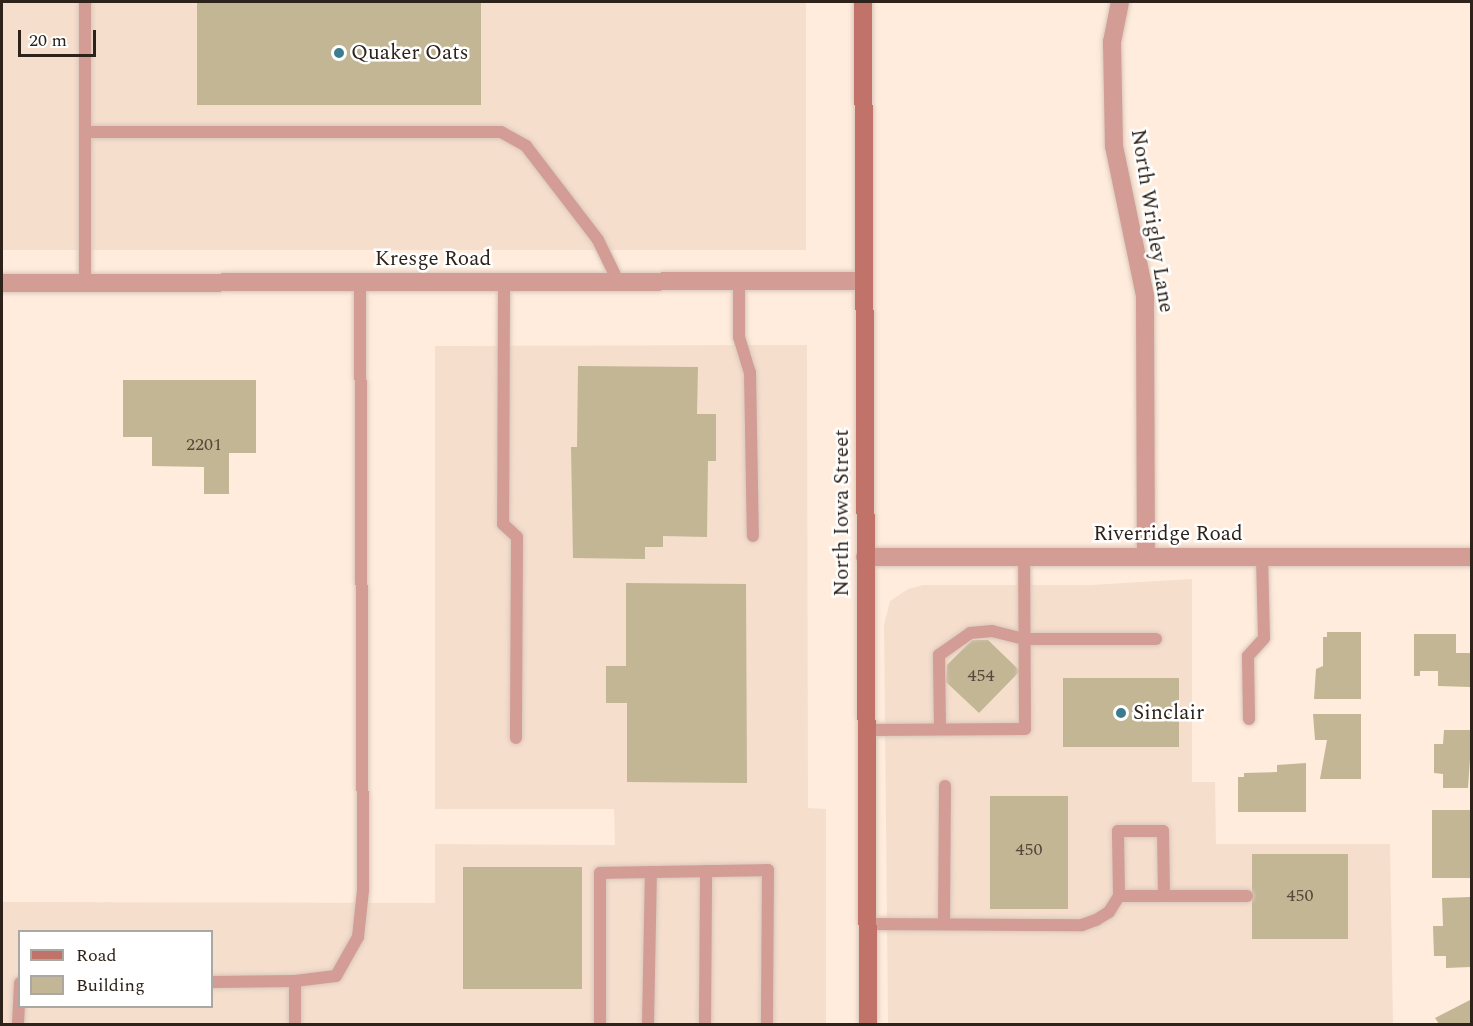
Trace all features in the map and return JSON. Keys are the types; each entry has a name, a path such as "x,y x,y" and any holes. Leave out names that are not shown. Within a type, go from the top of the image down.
{"main road":[{"name":"North Iowa Street","path":"863,2 868,1024"}],"street":[{"name":"North Wrigley Lane","path":"1120,2 1112,42 1114,146 1146,296 1146,556"},
{"name":"Kresge Road","path":"2,283 864,281"},
{"name":"Riverridge Road","path":"865,557 1472,557"}],"lane":[{"path":"85,2 85,283"},
{"path":"85,132 501,132 526,146 598,240 618,282"},
{"path":"739,281 739,337 750,372 753,536"},
{"path":"213,982 295,981 336,976 358,937 363,890 360,282"},
{"path":"504,282 503,524 517,537 516,738"},
{"path":"866,730 1025,729 1024,557"},
{"path":"1249,719 1248,656 1264,638 1262,557"},
{"path":"940,729 939,655 970,633 992,630 1024,639 1156,639"},
{"path":"944,924 945,786"},
{"path":"867,924 1082,925 1109,912 1119,896 1118,831 1163,831 1164,896"},
{"path":"600,1024 600,873 768,870 767,1024"},
{"path":"705,1024 706,871"},
{"path":"648,1024 651,872"},
{"path":"1119,896 1246,896"},
{"path":"295,981 295,1024"},
{"path":"18,1024 19,1008"}],"shaded area":[{"path":"2,2 806,2 806,250 2,250"},
{"path":"807,345 808,808 826,809 826,1023 2,1024 2,902 435,903 435,844 615,845 614,809 435,809 435,346"},
{"path":"1192,579 1192,782 1215,782 1216,844 1390,844 1393,1024 888,1024 884,625 890,601 908,589 923,585 1090,585"}],"building":[{"name":"Quaker Oats","path":"197,2 481,2 481,105 197,105"},
{"path":"578,366 698,367 697,414 716,414 716,461 708,461 707,537 663,536 663,547 645,547 645,559 573,558 571,447 577,447"},
{"path":"123,380 256,380 256,453 229,453 229,494 204,494 204,467 152,466 152,437 123,437"},
{"path":"626,583 746,584 747,783 627,782 627,703 606,703 606,666 626,666"},
{"path":"1327,632 1361,632 1361,699 1314,699 1316,669 1323,666 1323,637 1327,637"},
{"path":"1414,634 1456,634 1456,653 1472,653 1470,687 1438,686 1438,671 1420,671 1420,676 1414,676"},
{"path":"972,640 988,640 1020,671 979,713 946,682 947,665"},
{"name":"Sinclair","path":"1063,678 1179,678 1179,747 1063,747"},
{"path":"1313,714 1361,714 1361,779 1320,779 1327,740 1315,740"},
{"path":"1444,730 1472,730 1468,788 1443,788 1443,774 1434,773 1434,744 1443,744"},
{"path":"1306,763 1306,812 1238,812 1238,777 1244,777 1244,773 1277,772 1277,765"},
{"path":"990,796 1068,796 1068,909 990,909"},
{"path":"1432,810 1472,810 1472,878 1432,878"},
{"path":"1252,854 1348,854 1348,939 1252,939"},
{"path":"463,867 582,867 582,989 463,989"},
{"path":"1470,897 1470,967 1446,968 1446,956 1434,956 1433,926 1443,926 1442,898"},
{"path":"1472,999 1472,1024 1439,1024 1435,1018"}],"place":[{"name":"Quaker Oats","path":"339,53"},
{"name":"Sinclair","path":"1121,713"}]}
